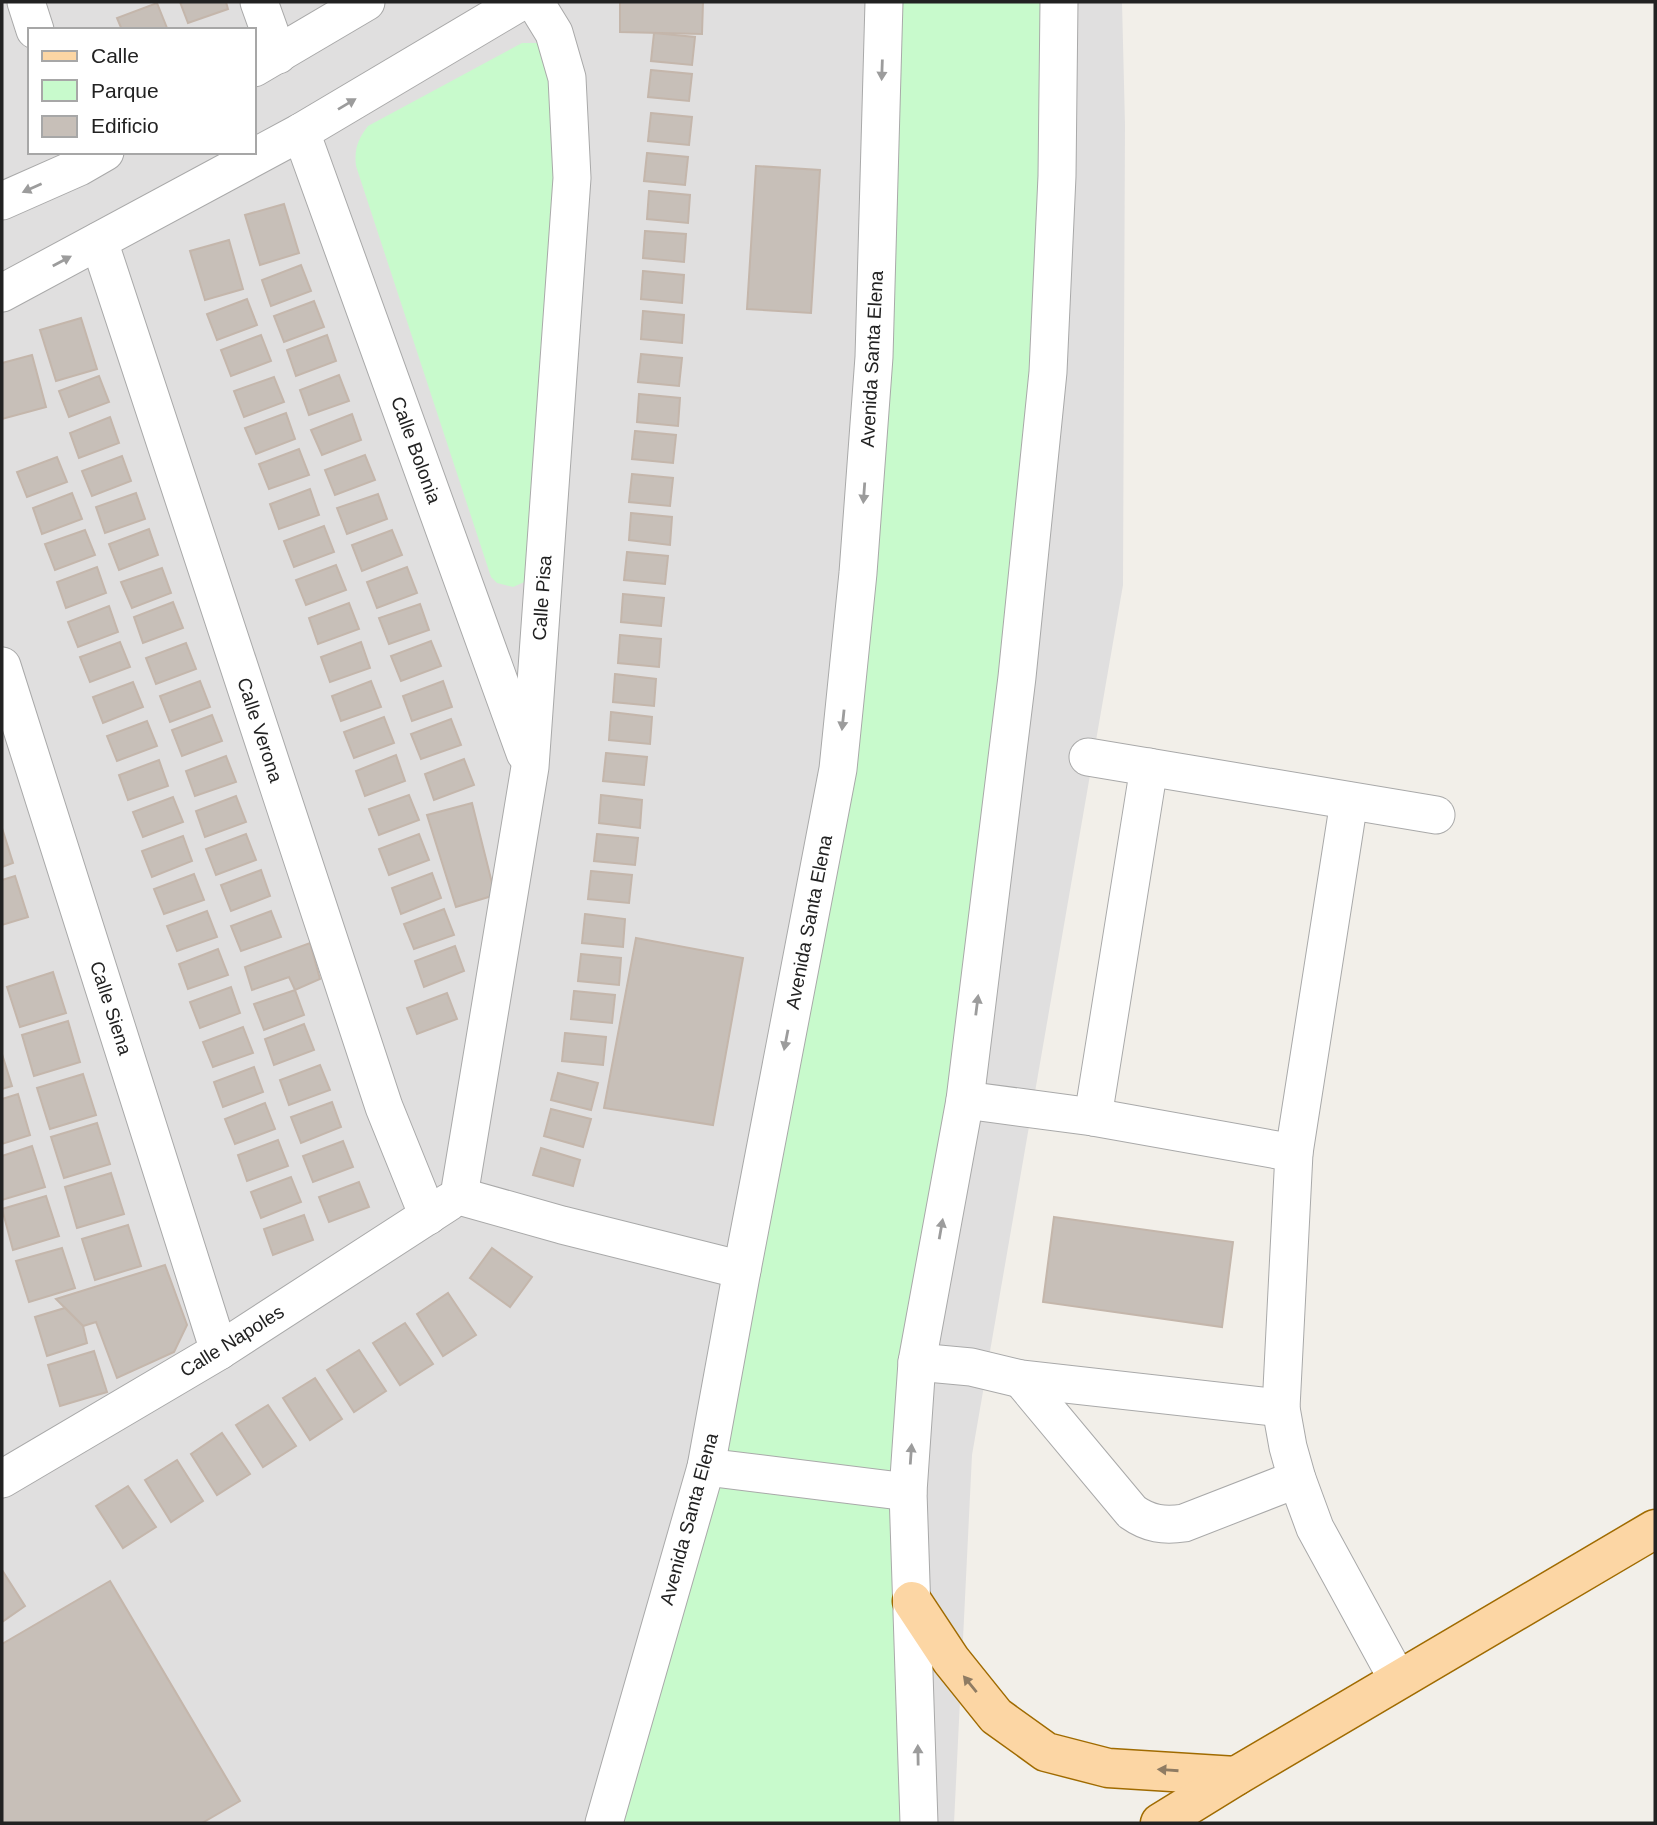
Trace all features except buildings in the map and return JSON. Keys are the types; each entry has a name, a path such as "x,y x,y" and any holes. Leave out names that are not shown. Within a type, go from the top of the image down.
{"main road":[{"path":"1160,1823 1655,1529"},
{"path":"912,1601 951,1660 996,1716 1046,1752 1108,1768 1236,1776"}],"street":[{"path":"26,2 34,28"},
{"path":"259,2 266,61 366,2"},
{"path":"2,293 301,132 520,2"},
{"name":"Calle Pisa","path":"459,1196 530,768 572,178 567,78 554,33 535,2"},
{"name":"Avenida Santa Elena","path":"604,1823 706,1467 838,769 858,573 874,357 884,2"},
{"path":"919,1823 908,1492 917,1362 965,1100 1017,677 1048,372 1057,176 1059,2"},
{"name":"Calle Bolonia","path":"301,132 530,768"},
{"path":"2,201 86,157"},
{"name":"Calle Verona","path":"99,241 384,1107 428,1216"},
{"name":"Calle Siena","path":"2,666 219,1351"},
{"path":"1088,757 1436,815"},
{"path":"1093,1117 1149,767"},
{"path":"1349,801 1294,1153 1281,1408 1287,1447 1315,1528 1398,1680"},
{"path":"965,1100 1093,1117 1294,1153"},
{"path":"459,1196 742,1270"},
{"name":"Calle Napoles","path":"3,1473 219,1351 459,1196"},
{"path":"917,1362 971,1367 1021,1380 1281,1408"},
{"path":"1021,1380 1132,1512 1145,1521 1170,1525 1184,1523 1297,1479"},
{"path":"706,1467 908,1492"}],"shaded area":[{"path":"2,2 1122,2 1125,125 1123,585 972,1455 954,1823 2,1823"}],"green space":[{"path":"884,2 1059,2 1048,372 917,1362 919,1823 604,1823 706,1467 838,770"},
{"path":"522,43 539,43 558,83 533,571 529,580 513,587 497,583 491,577 356,166 356,154 358,144 368,126"}]}
